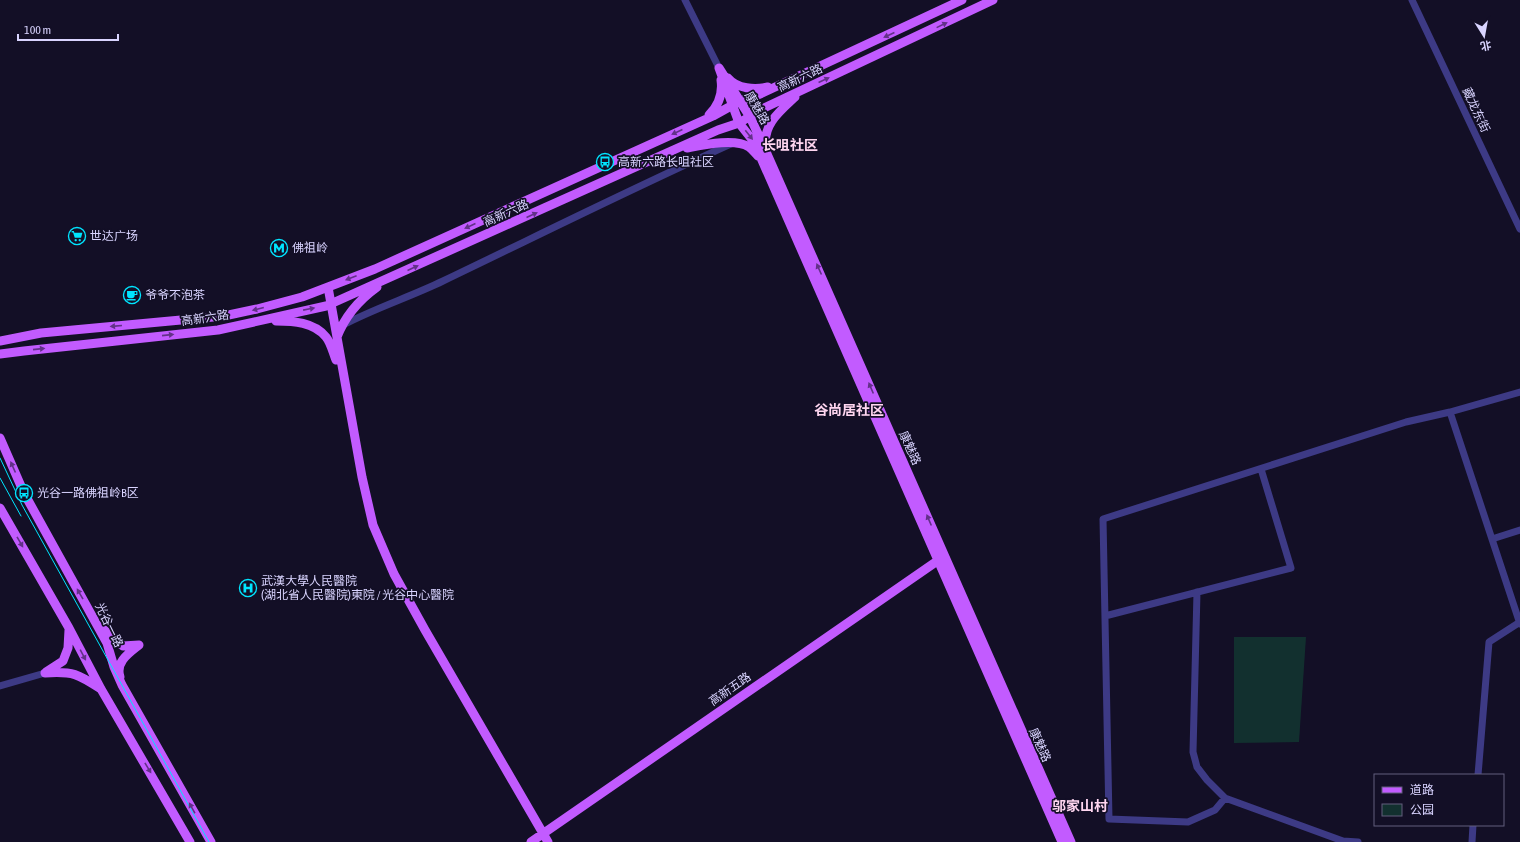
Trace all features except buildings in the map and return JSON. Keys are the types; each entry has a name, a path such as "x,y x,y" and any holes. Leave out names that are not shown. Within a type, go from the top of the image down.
{"main road":[{"name":"高新六路","path":"0,341 41,333 224,316 257,310 325,288 375,269 704,120 736,103 758,95 962,0"},
{"name":"高新六路","path":"0,354 218,330 329,305 718,130 739,123 764,108 993,0"},
{"path":"719,68 730,81 740,86 750,88 766,87 792,79"},
{"path":"704,120 714,110 720,98 722,89 719,68"},
{"name":"康魅路","path":"719,68 736,103 739,123 765,158"},
{"path":"765,158 765,139 767,129 772,120 801,91"},
{"name":"康魅路","path":"736,103 750,117 765,158 941,558 1062,842"},
{"path":"674,150 712,143 733,144 749,147 765,158"},
{"path":"391,278 362,298 349,315 337,338 362,477 373,525 394,574 539,838"},
{"path":"325,288 339,349"},
{"path":"329,305 336,360 357,478 369,527 390,576 420,633 539,838 548,842"},
{"path":"256,321 287,321 304,324 317,329 326,337 336,360"},
{"path":"0,335 41,333"},
{"path":"0,362 24,351"},
{"name":"光谷一路","path":"0,438 28,499 107,642 114,667 122,685 211,842"},
{"path":"0,508 69,628 101,689 190,842"},
{"name":"康魅路","path":"941,558 1071,842"},
{"name":"高新五路","path":"539,838 941,558"},
{"path":"97,624 123,646 139,645 128,653 121,661 119,673 122,685"},
{"path":"45,673 63,662 68,648 69,628"},
{"path":"45,673 65,672 82,677 101,689"}],"street":[{"name":"康魅路","path":"685,0 719,68"},
{"name":"藏龙东街","path":"1412,0 1520,229"},
{"path":"343,326 364,314 430,287 671,171 733,144"},
{"path":"1225,798 1215,810 1188,822 1109,819 1103,519 1406,422 1450,412 1520,392"},
{"path":"1450,412 1520,623 1489,642 1478,774"},
{"path":"1105,616 1292,568 1261,468"},
{"path":"1492,539 1520,530"},
{"path":"1197,592 1193,752 1197,767 1207,780 1225,798 1343,840 1358,842"},
{"path":"0,686 45,673"},
{"path":"1472,842 1473,826"}],"green space":[{"path":"1234,637 1306,637 1299,742 1234,743"}],"tram line":[{"path":"0,458 22,505 209,842"},
{"path":"0,478 21,516"}],"place":[{"name":"高新六路长咀社区","path":"605,162"},
{"name":"世达广场","path":"77,236"},
{"name":"佛祖岭","path":"279,248"},
{"name":"爷爷不泡茶","path":"132,295"},
{"name":"光谷一路佛祖岭B区","path":"24,493"},
{"name":"武漢大學人民醫院 (湖北省人民醫院)東院 / 光谷中心醫院","path":"248,588"}],"district":[{"name":"长咀社区","path":"790,145"},
{"name":"谷尚居社区","path":"849,410"},
{"name":"邬家山村","path":"1080,806"}]}
